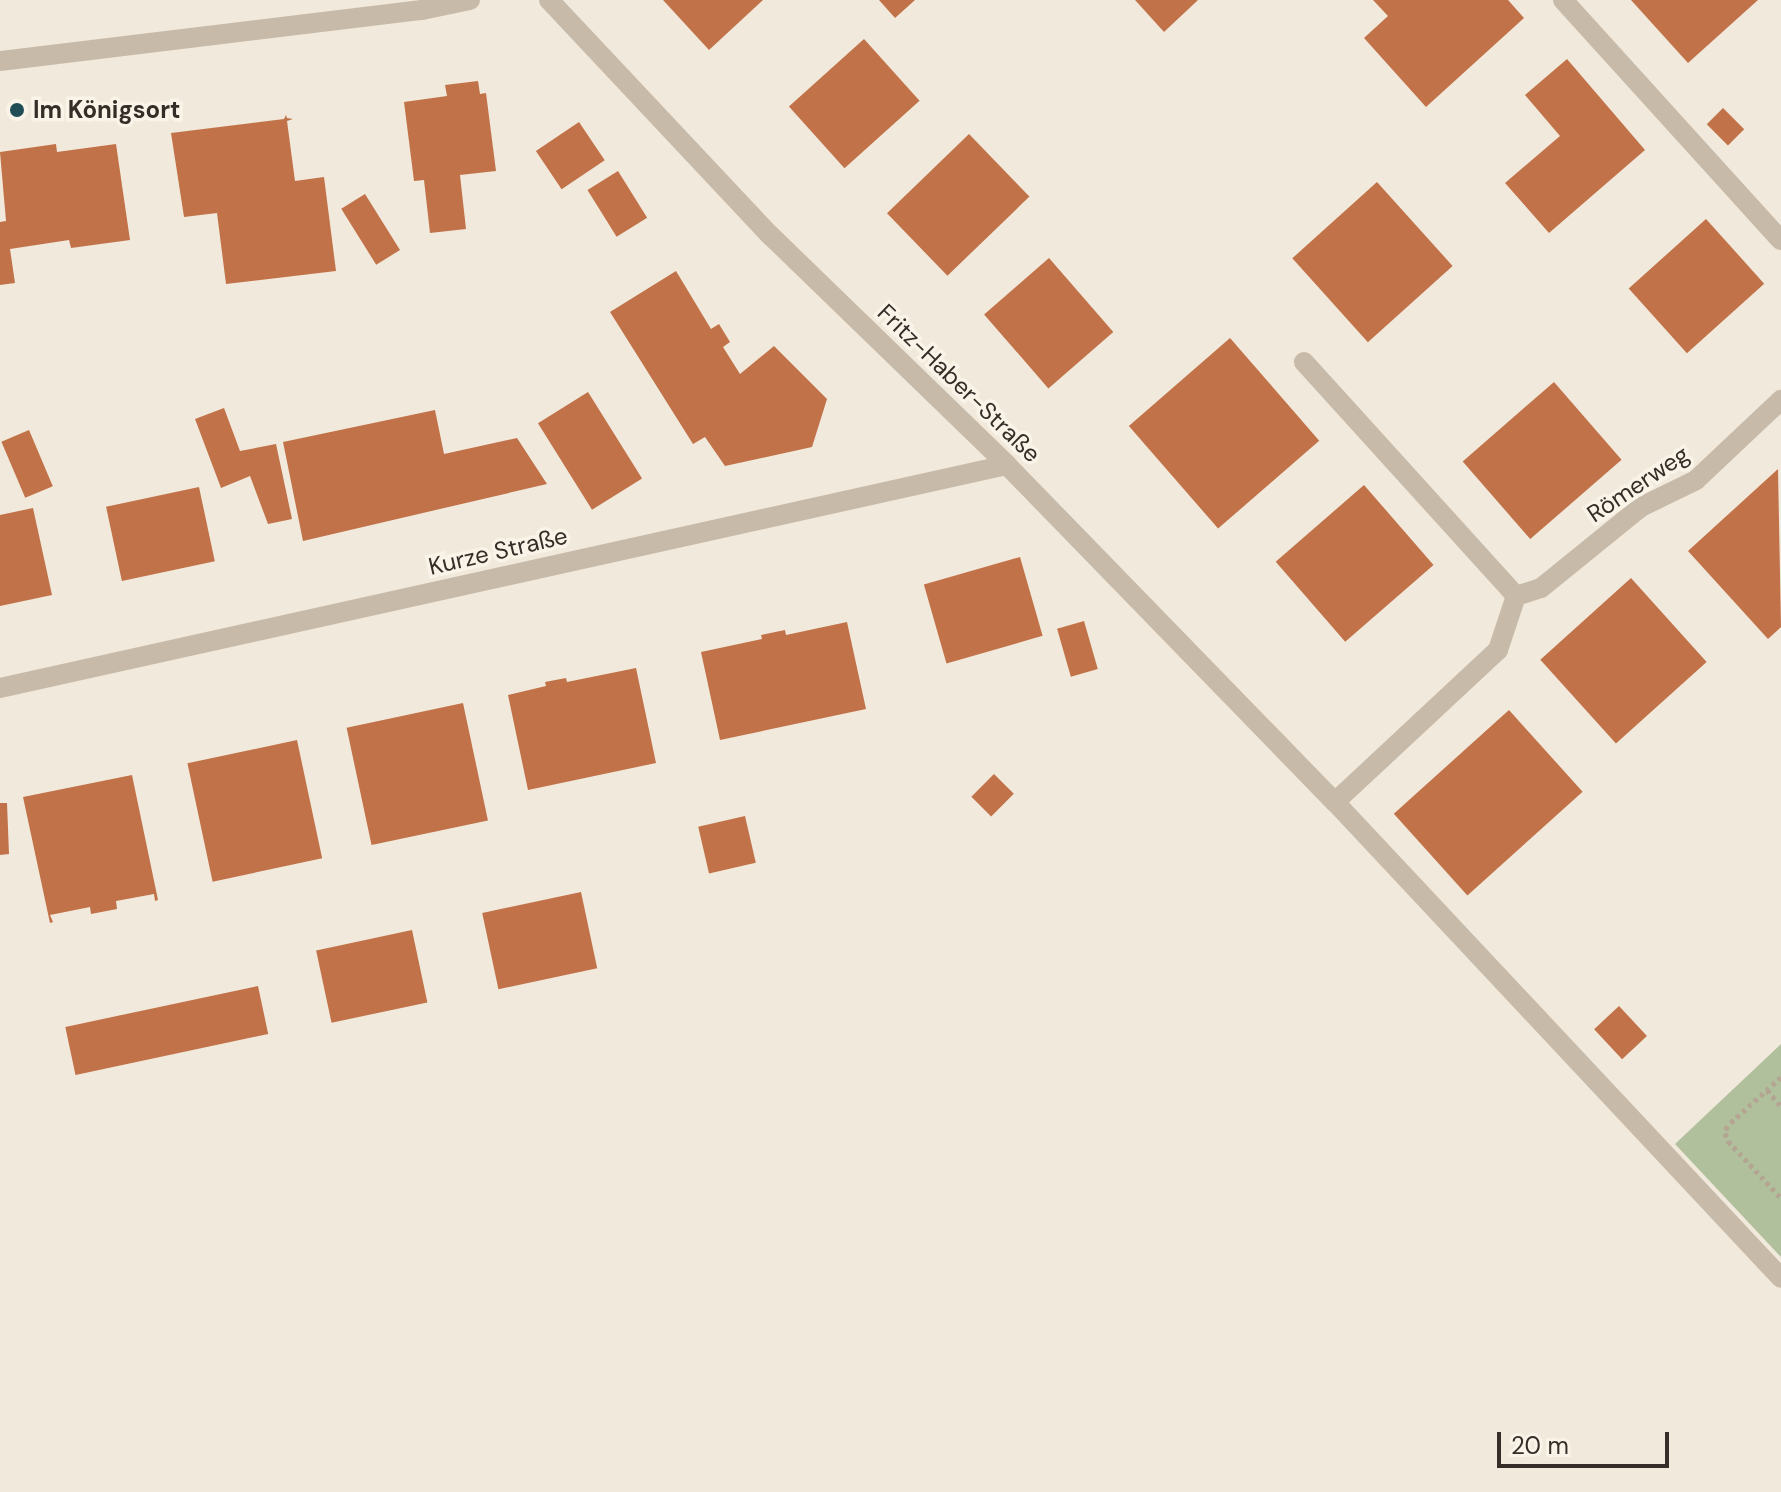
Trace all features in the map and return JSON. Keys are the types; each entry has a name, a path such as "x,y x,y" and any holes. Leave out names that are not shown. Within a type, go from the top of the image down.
{"street":[{"path":"0,61 422,10 470,0"},
{"name":"Fritz-Haber-Straße","path":"549,0 770,235 1007,465 1335,802 1781,1278"},
{"path":"1563,0 1781,240"},
{"path":"1304,362 1516,596 1498,650 1335,802"},
{"name":"Römerweg","path":"1516,596 1541,588 1641,507 1696,480 1781,400"},
{"name":"Kurze Straße","path":"0,688 1007,465"}],"path":[{"path":"1781,1077 1727,1126 1725,1133 1728,1141 1781,1198"},
{"path":"1767,1090 1781,1106"}],"green space":[{"path":"1781,1044 1781,1257 1675,1144"}],"building":[{"path":"663,0 763,0 709,50"},
{"path":"879,0 915,0 895,18"},
{"path":"1135,0 1198,0 1164,32"},
{"path":"1373,0 1508,0 1524,18 1426,107 1364,38 1388,16"},
{"path":"1631,0 1758,0 1688,63"},
{"path":"864,39 920,101 844,168 789,107"},
{"path":"1567,59 1645,150 1549,233 1505,183 1560,136 1525,95"},
{"path":"478,81 480,94 486,93 496,171 460,175 466,229 430,233 424,180 414,181 404,102 447,96 445,85"},
{"path":"1723,108 1744,129 1728,145 1707,124"},
{"path":"286,115 293,119 287,121 295,181 324,177 336,271 226,284 217,213 184,217 171,133 284,119"},
{"path":"579,122 605,160 562,189 536,151"},
{"path":"969,134 1029,197 947,276 887,213"},
{"path":"56,144 57,152 116,144 130,240 71,248 69,240 10,249 15,283 0,285 0,222 6,221 0,152"},
{"path":"618,171 647,218 617,237 587,190"},
{"path":"1377,182 1453,266 1368,342 1292,258"},
{"path":"365,194 400,250 376,265 341,209"},
{"path":"1706,219 1764,284 1687,353 1629,289"},
{"path":"1049,258 1113,332 1048,388 984,314"},
{"path":"676,271 711,329 719,324 730,342 723,347 740,374 774,346 827,399 812,447 725,466 705,437 693,444 610,312"},
{"path":"1230,338 1319,441 1218,529 1129,426"},
{"path":"1554,382 1622,460 1530,539 1463,461"},
{"path":"588,392 642,479 592,510 538,423"},
{"path":"224,408 240,451 276,444 292,519 268,524 250,476 221,488 195,419"},
{"path":"435,410 444,454 517,438 547,484 303,541 283,442"},
{"path":"29,430 53,486 25,498 1,442"},
{"path":"1778,469 1781,627 1768,639 1688,551"},
{"path":"1364,485 1434,565 1345,642 1276,562"},
{"path":"199,487 215,561 122,581 106,507"},
{"path":"33,508 52,595 0,606 0,515"},
{"path":"1020,557 1043,636 946,663 924,585"},
{"path":"1631,578 1707,662 1616,744 1540,660"},
{"path":"1084,621 1098,669 1071,677 1057,629"},
{"path":"847,622 866,709 720,740 701,652 762,639 761,635 785,630 786,635"},
{"path":"636,668 656,763 528,790 508,695 546,686 545,682 566,678 567,682"},
{"path":"463,703 488,820 372,845 347,728"},
{"path":"1509,710 1583,792 1467,895 1394,814"},
{"path":"297,740 322,858 213,882 187,763"},
{"path":"994,774 1014,794 991,816 971,797"},
{"path":"132,775 158,900 155,901 154,894 116,901 117,909 91,914 90,907 50,915 53,922 50,923 23,797"},
{"path":"0,803 7,803 9,854 0,855"},
{"path":"745,816 756,863 709,874 698,827"},
{"path":"581,892 597,968 498,989 482,913"},
{"path":"412,930 427,1002 332,1023 316,950"},
{"path":"258,986 268,1034 75,1075 65,1027"},
{"path":"1619,1006 1647,1036 1622,1059 1594,1029"}],"place":[{"name":"Im Königsort","path":"17,110"}]}
